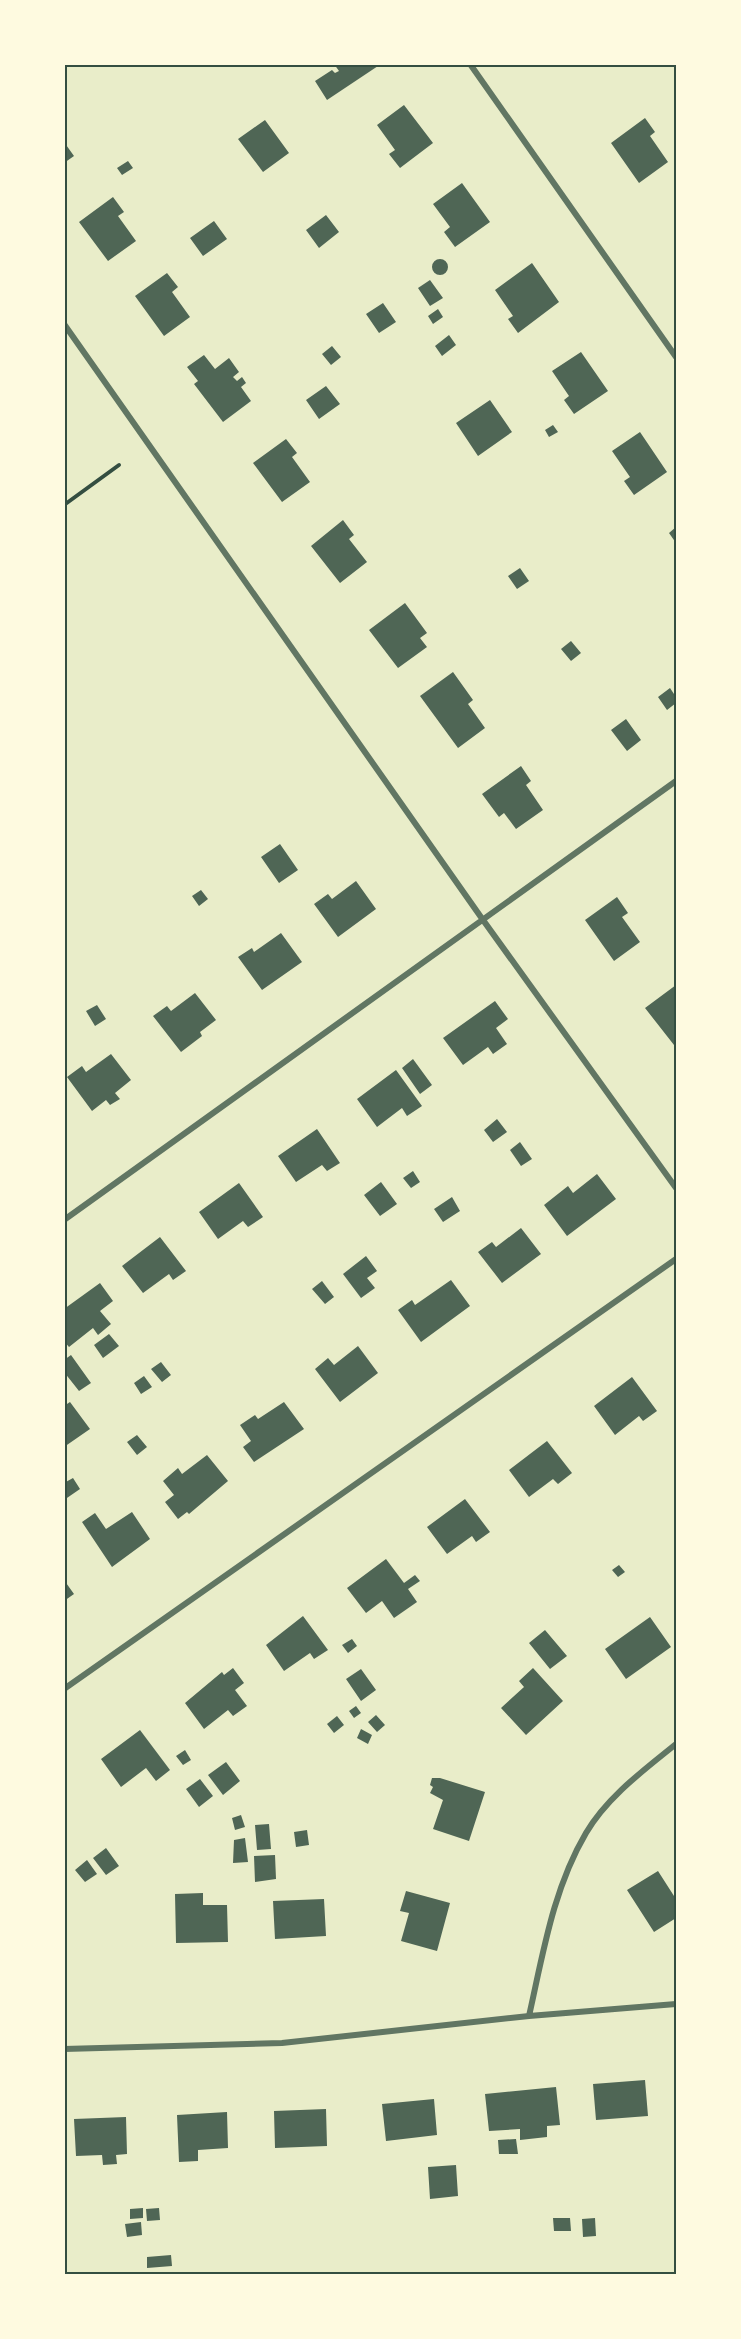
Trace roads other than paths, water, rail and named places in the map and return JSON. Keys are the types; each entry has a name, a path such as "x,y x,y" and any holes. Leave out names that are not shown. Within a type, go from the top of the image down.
{"street":[{"path":"470,64 676,357"},
{"path":"64,324 483,920 676,1188"},
{"path":"64,1220 676,782"},
{"path":"64,1689 676,1259"},
{"path":"529,2016 555,1905 567,1870 586,1832 610,1802 638,1774 676,1744"},
{"path":"64,2049 282,2043 529,2016 676,2004"}]}
